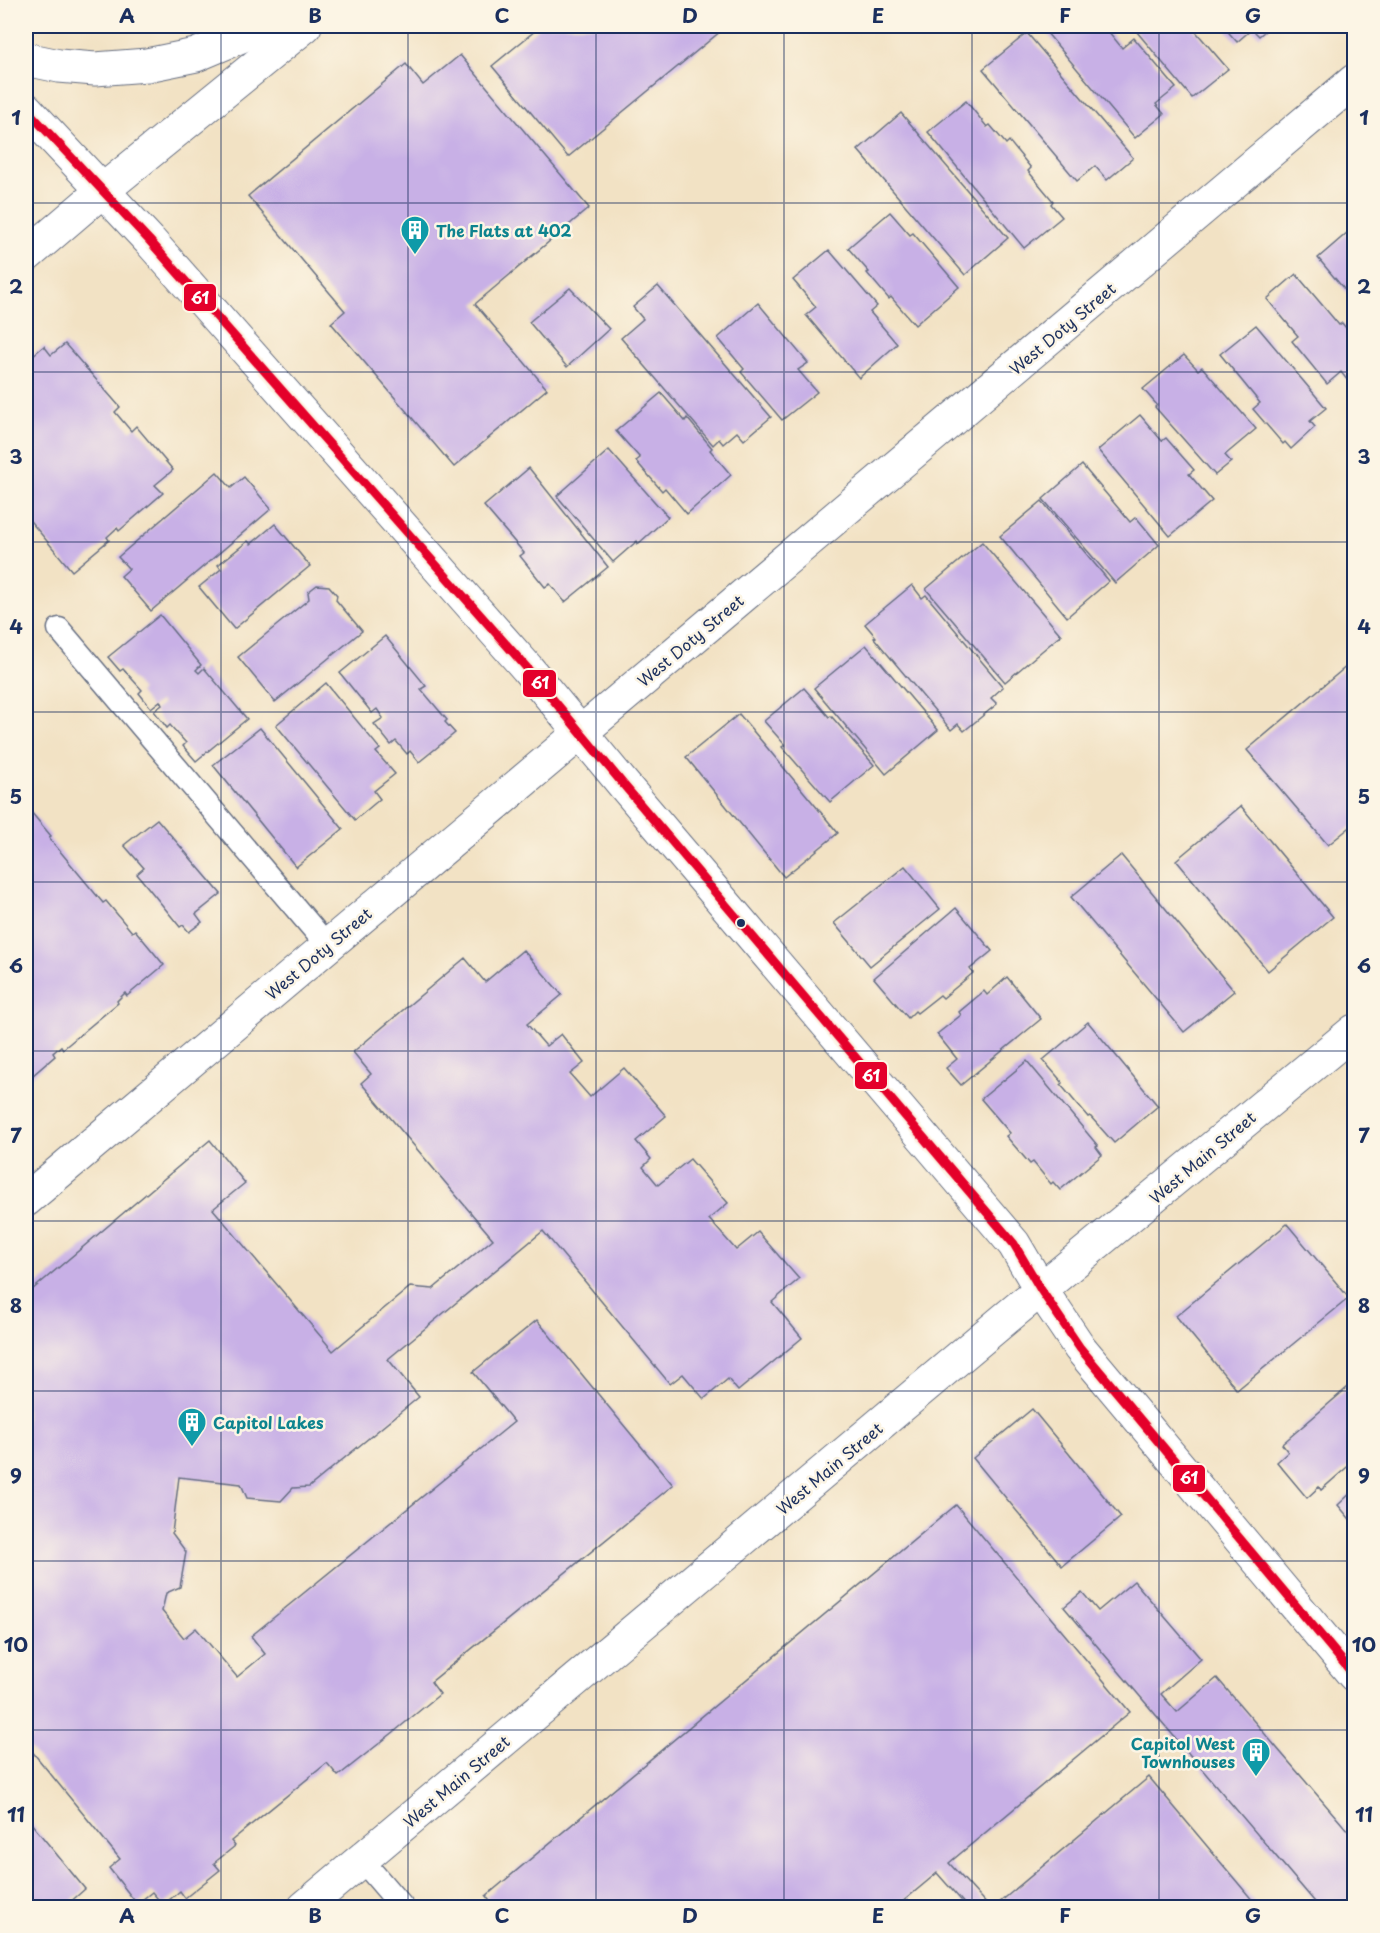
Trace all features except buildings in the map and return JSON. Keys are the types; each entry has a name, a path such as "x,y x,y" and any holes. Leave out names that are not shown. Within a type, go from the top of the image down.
{"street":[{"path":"26,59 58,66 95,69 147,64 196,55 265,26"},
{"path":"26,256 102,191 305,26"},
{"name":"West Doty Street","path":"26,1200 1354,81"},
{"path":"26,109 157,249 527,668 1014,1244 1041,1290 1080,1348 1354,1675"},
{"name":"West Main Street","path":"304,1908 1041,1290 1354,1031"}],"lane":[{"path":"59,629 327,945"},
{"path":"362,1860 403,1908"}],"transit line":[{"name":"61","path":"26,109 149,240 527,668 1014,1244 1041,1290 1080,1348 1354,1675"}],"place":[{"name":"The Flats at 402","path":"415,256"},
{"name":"Capitol Lakes","path":"192,1448"},
{"name":"Capitol West Townhouses","path":"1256,1778"}]}
